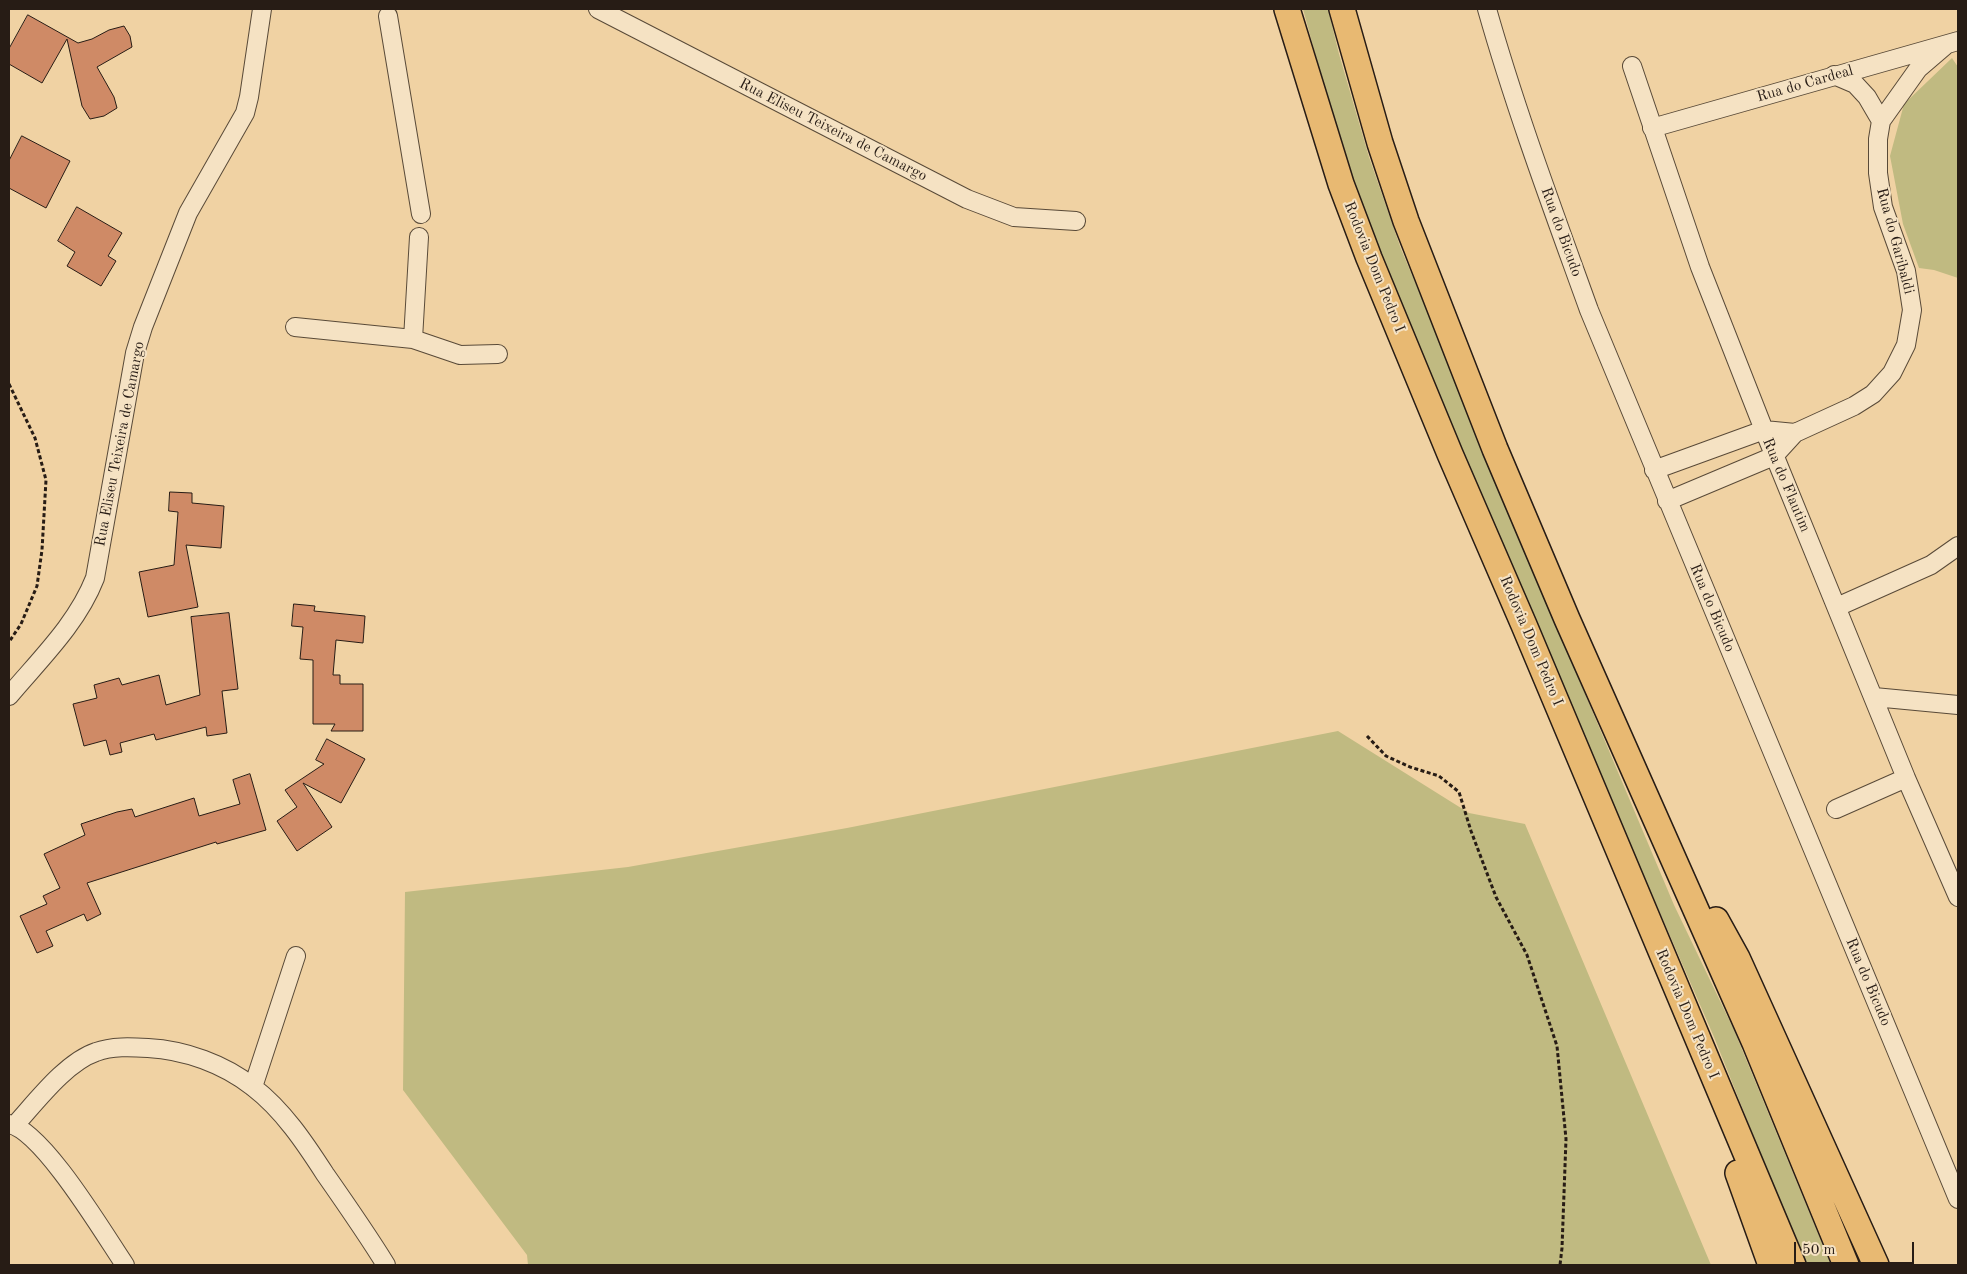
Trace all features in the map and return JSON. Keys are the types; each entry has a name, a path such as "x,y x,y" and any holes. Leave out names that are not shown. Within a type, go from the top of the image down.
{"highway":[{"name":"Rodovia Dom Pedro I","path":"1287,9 1342,184 1369,258 1450,454 1528,634 1794,1265"},
{"path":"1342,9 1380,143 1406,222 1495,449 1567,619 1755,1043 1846,1265"},
{"path":"1636,774 1737,958 1876,1265"},
{"path":"1652,930 1771,1265"}],"street":[{"name":"Rua Eliseu Teixeira de Camargo","path":"9,696 72,621 89,593 95,578 135,353 143,327 188,213 245,113 262,9"},
{"name":"Rua Eliseu Teixeira de Camargo","path":"598,9 967,199 1014,217 1076,221"},
{"name":"Rua do Bicudo","path":"1487,9 1503,66 1541,179 1589,310 1958,1199"},
{"path":"388,16 421,214"},
{"name":"Rua do Cardeal","path":"1652,128 1952,43"},
{"name":"Rua do Garibaldi","path":"1667,501 1774,456 1795,433 1854,406 1873,394 1892,372 1906,345 1912,310 1906,271 1883,207 1878,174 1878,139 1881,121 1918,69 1952,43"},
{"name":"Rua do Flautim","path":"1632,66 1700,268 1774,456 1906,778 1958,898"},
{"path":"1834,75 1855,84 1867,97 1881,121"},
{"path":"413,339 419,237"},
{"path":"295,326 413,339 460,356 498,354"},
{"path":"1654,470 1764,430 1795,433"},
{"path":"1837,607 1931,565 1958,546"},
{"path":"1874,697 1958,705"},
{"path":"1836,809 1906,778"},
{"path":"253,1087 296,956"},
{"path":"125,1265 60,1171 35,1140 12,1125 80,1060 96,1052 123,1047 166,1049 194,1057 223,1068 253,1087 279,1112 305,1144 386,1265"}],"path":[{"path":"9,384 35,438 46,480 42,550 37,586 21,624 9,642"},
{"path":"1367,736 1386,756 1410,768 1439,776 1459,792 1471,831 1496,897 1527,955 1557,1046 1566,1139 1560,1265"}],"shaded area":[{"path":"1303,9 1328,9 1369,157 1401,249 1500,492 1674,905 1734,1030 1831,1265 1805,1265 1714,1037 1531,616 1382,258 1356,188 1322,79"},
{"path":"1952,58 1958,67 1958,278 1934,270 1919,268 1903,224 1890,156 1904,104"},
{"path":"1338,731 1469,813 1525,824 1711,1265 528,1265 527,1255 403,1090 405,892 628,867 847,828"}],"building":[{"path":"28,15 78,43 124,26 130,36 132,47 97,67 114,97 117,108 104,116 90,119 82,106 67,39 42,83 9,64 9,49"},
{"path":"22,136 70,161 46,208 9,188 9,161"},
{"path":"77,207 122,233 108,256 116,261 101,286 67,266 75,252 58,241"},
{"path":"170,492 192,493 192,503 224,506 221,548 186,545 198,607 148,617 139,572 174,565 178,512 169,511"},
{"path":"294,604 315,606 314,611 365,616 363,643 336,640 333,675 340,675 340,684 363,684 363,731 331,731 335,724 313,724 313,660 300,659 303,627 292,626"},
{"path":"229,613 238,689 222,691 227,733 207,736 206,727 156,740 154,734 120,743 122,752 110,755 106,740 84,746 73,704 97,698 94,685 119,678 122,685 159,675 166,705 200,695 191,617"},
{"path":"327,739 365,759 341,803 303,783 332,827 297,851 277,821 297,807 285,790 324,764 316,760"},
{"path":"250,774 266,830 217,844 216,842 87,883 101,914 87,921 84,914 46,931 53,946 37,953 20,916 47,904 43,896 60,888 44,854 85,835 81,824 117,812 132,809 135,817 194,798 199,816 240,804 233,780"}]}
